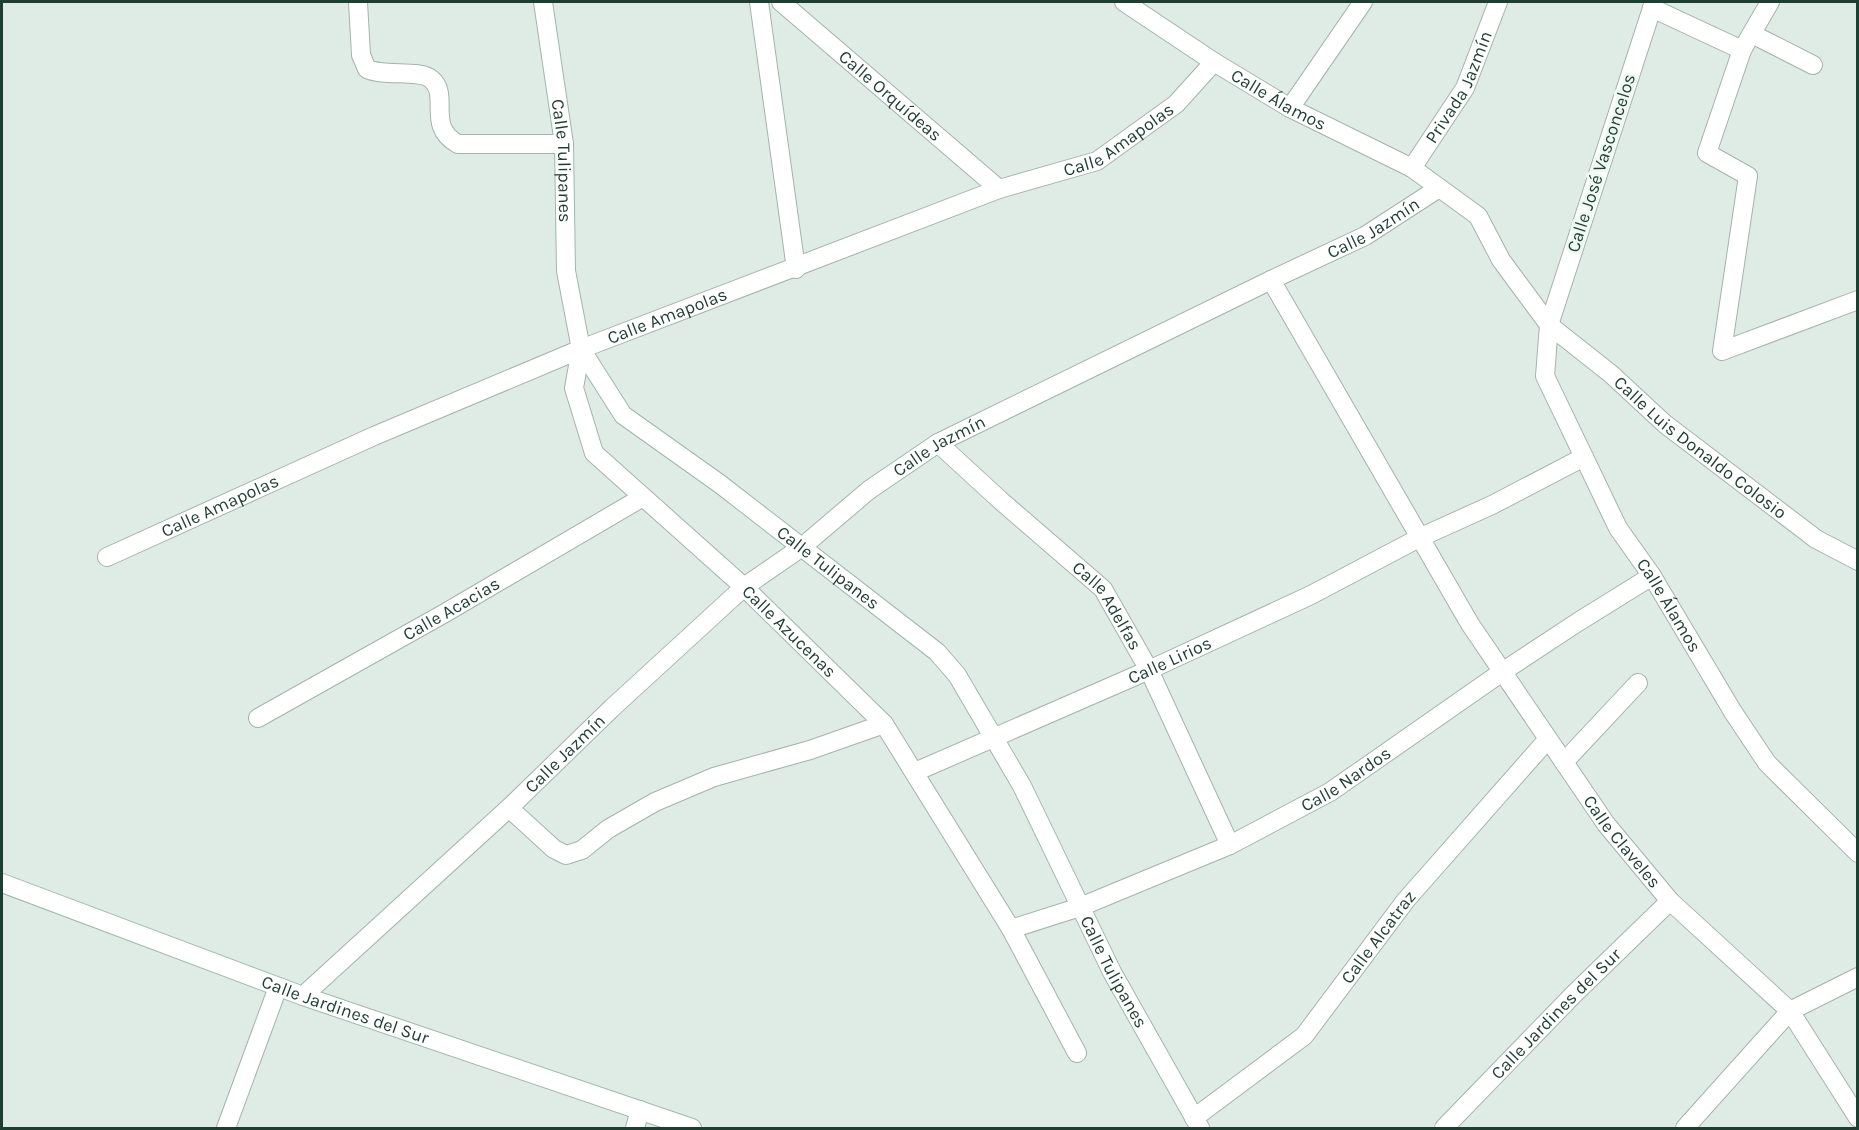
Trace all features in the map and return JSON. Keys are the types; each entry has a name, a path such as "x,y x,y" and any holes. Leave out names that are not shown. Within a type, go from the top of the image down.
{"street":[{"path":"358,2 361,55 368,69 377,74 417,75 430,78 438,87 441,127 448,138 458,144 564,144"},
{"name":"Calle Tulipanes","path":"543,2 564,144 566,271 581,349 623,415 720,484 937,652 957,675 1022,786 1112,972 1197,1123"},
{"path":"759,2 796,269"},
{"name":"Calle Orquídeas","path":"781,2 999,189"},
{"name":"Calle Álamos","path":"1124,2 1214,62 1290,108 1412,168 1439,188"},
{"path":"1290,108 1363,2"},
{"name":"Privada Jazmín","path":"1412,168 1465,88 1498,2"},
{"path":"1770,2 1742,50 1707,153 1748,177 1722,351 1857,300"},
{"path":"1653,5 1742,50"},
{"name":"Calle José Vasconcelos","path":"1549,325 1653,5"},
{"path":"1752,34 1813,65"},
{"name":"Calle Amapolas","path":"107,557 374,436 581,349 796,269 999,189 1097,161 1176,104 1214,62"},
{"name":"Calle Luis Donaldo Colosio","path":"1439,188 1478,216 1501,260 1549,325 1611,375 1665,424 1816,539 1857,561"},
{"name":"Calle Jazmín","path":"303,996 744,587 802,547 869,490 938,442 1365,236 1439,188"},
{"name":"Calle Claveles","path":"1271,280 1470,624 1606,824 1670,901 1790,1011 1857,1118"},
{"name":"Calle Álamos","path":"1549,325 1545,376 1618,528 1652,576 1733,712 1767,763 1857,853"},
{"name":"Calle Azucenas","path":"581,349 574,388 594,453 744,587 884,724 1011,929 1077,1053"},
{"name":"Calle Adelfas","path":"938,442 1000,500 1102,589 1149,670 1230,845"},
{"name":"Calle Lirios","path":"915,772 1149,670 1311,595 1419,538 1492,505 1584,457"},
{"name":"Calle Acacias","path":"258,717 445,613 643,497"},
{"name":"Calle Nardos","path":"1011,929 1080,907 1230,845 1330,792 1502,672 1652,576"},
{"path":"1564,762 1638,683"},
{"path":"508,808 554,849 566,855 582,850 608,829 656,802 714,777 810,750 884,724"},
{"name":"Calle Alcatraz","path":"1197,1123 1304,1036 1406,900 1548,739"},
{"name":"Calle Jardines del Sur","path":"2,883 303,996 692,1128"},
{"name":"Calle Jardines del Sur","path":"1444,1128 1574,994 1670,901"},
{"path":"1685,1128 1790,1011 1857,977"},
{"path":"226,1128 278,987"},
{"path":"635,1128 639,1110"}]}
